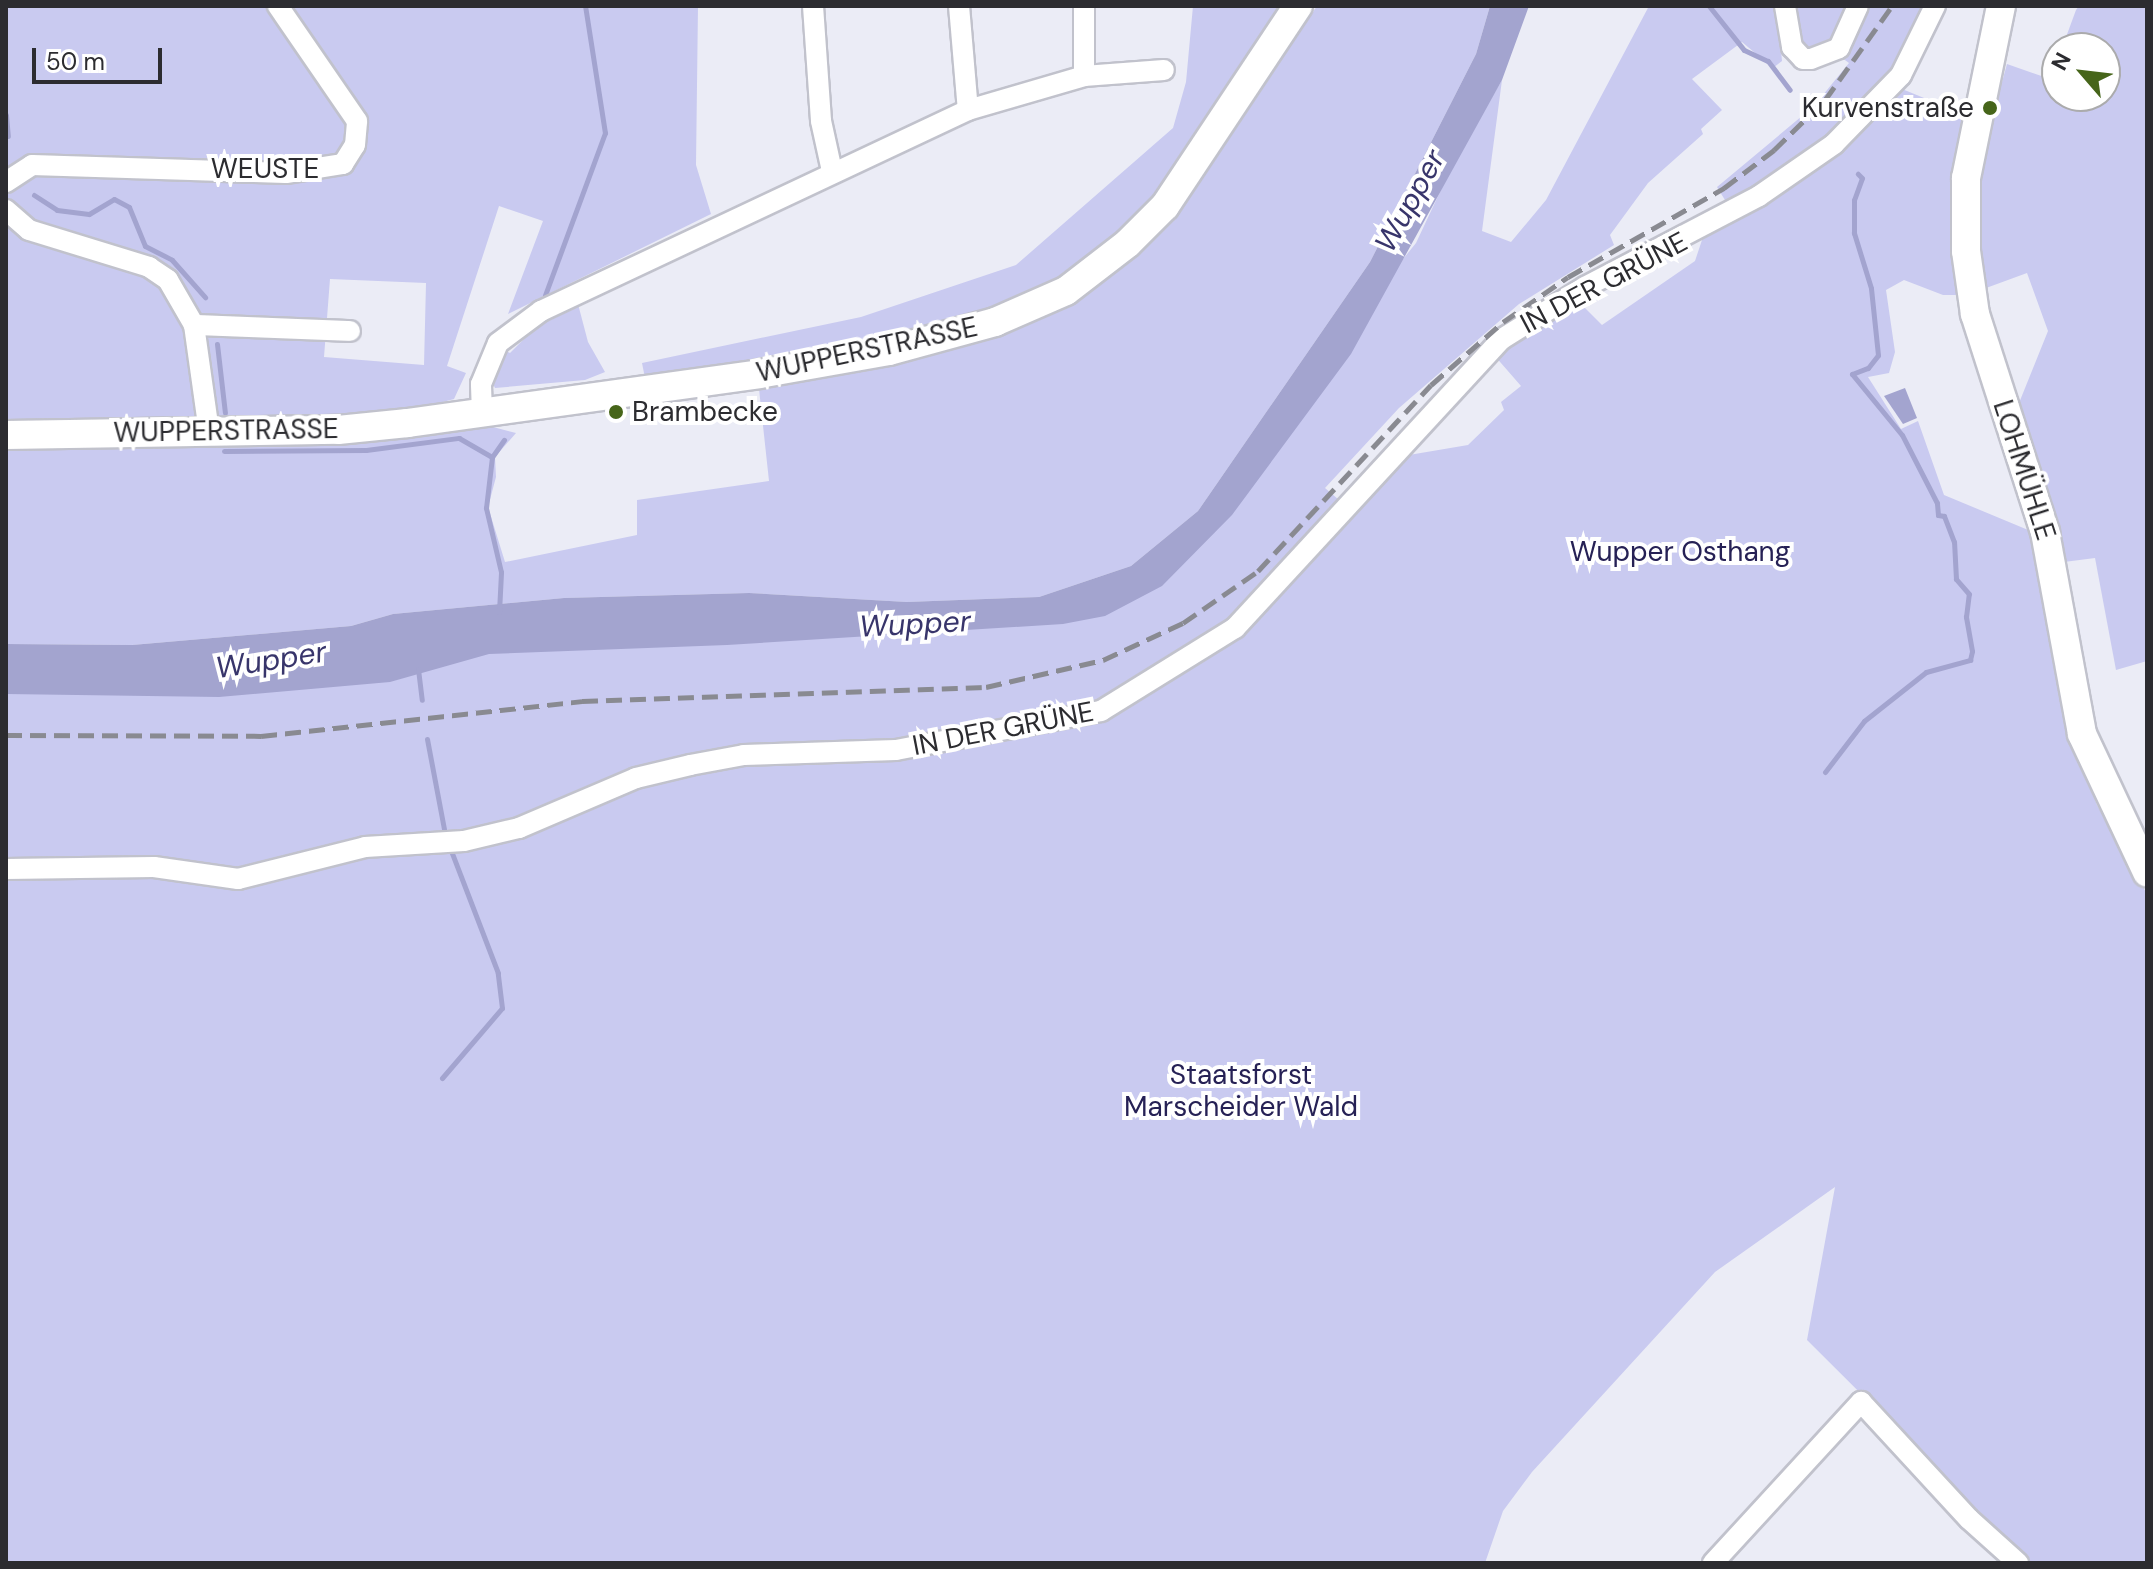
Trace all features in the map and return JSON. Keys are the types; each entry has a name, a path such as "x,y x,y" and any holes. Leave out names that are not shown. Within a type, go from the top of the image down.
{"main road":[{"name":"WUPPERSTRASSE","path":"6,435 338,430 482,414 889,351 995,322 1066,291 1128,243 1188,178 1298,6"},
{"name":"LOHMÜHLE","path":"2001,6 1971,140 1965,207 1975,314 2045,532 2082,734 2147,872"}],"street":[{"name":"WEUSTE","path":"6,182 32,165 297,173 343,164 355,145 357,121 278,6"},
{"path":"813,6 821,121 832,171"},
{"path":"959,6 960,70 968,110"},
{"path":"1084,6 1084,76"},
{"path":"1785,6 1788,37 1803,59 1839,48 1858,6"},
{"name":"IN DER GRÜNE","path":"6,869 154,867 238,879 365,847 464,841 519,828 636,778 690,765 744,755 912,748 1101,711 1235,628 1502,339 1585,287 1759,196 1834,144 1901,75 1935,6"},
{"path":"482,414 487,362 506,332 525,319 832,171 968,110 1084,76 1164,70"},
{"path":"6,210 43,236 149,267 168,280 194,325 209,432"},
{"path":"194,325 350,331"},
{"path":"1713,1563 1861,1402 1969,1519 2018,1563"}],"green space":[{"path":"6,6 698,6 696,165 711,214 508,314 543,221 499,206 447,366 466,373 454,399 405,412 337,420 6,424","holes":["330,279 426,283 424,365 324,357"]},
{"path":"1193,6 1281,8 1187,158 1133,220 1065,275 1024,299 957,324 645,378 642,363 861,317 1016,265 1173,128 1186,82"},
{"path":"1317,6 1490,6 1476,54 1370,262 1198,511 1131,566 1039,597 907,602 749,593 564,598 393,614 351,626 132,645 6,644 6,445 474,422 516,433 495,457 496,477 488,507 505,562 637,535 637,500 769,481 759,389 955,348 1031,318 1175,208 1202,177"},
{"name":"Staatsforst Marscheider Wald","path":"1649,6 1777,6 1782,61 1773,68 1742,42 1692,79 1722,110 1701,129 1703,134 1648,183 1610,235 1614,245 1519,304 1399,408 1325,488 1352,511 1403,456 1468,445 1504,410 1501,402 1521,386 1494,355 1576,299 1602,325 1695,261 1704,234 1736,218 1717,187 1814,106 1849,63 1838,55 1803,53 1789,6 1927,6 1918,33 1885,82 1990,125 2007,64 2041,76 2041,112 2121,112 2121,32 2068,32 2079,6 2147,6 2147,661 2116,670 2095,558 2064,562 2019,403 2048,331 2027,273 1967,295 1943,295 1904,280 1886,290 1895,352 1889,373 1868,377 1901,429 1918,421 1944,495 2033,532 2047,587 2064,719 2097,805 2147,894 2147,1563 2031,1563 1807,1340 1835,1187 1715,1272 1532,1472 1503,1511 1485,1563 6,1563 6,674 1022,612 1153,569 1416,243 1455,160 1502,80 1482,231 1511,242 1546,200"},
{"path":"578,304 588,342 605,372 585,380 495,388 492,382 504,350 510,353 526,337 522,329"}],"water":[{"name":"Wupper","path":"1490,6 1529,6 1502,80 1351,354 1232,515 1162,586 1105,616 1063,624 727,645 489,654 390,682 219,697 6,694 6,644 132,645 351,626 393,614 564,598 749,593 907,602 1039,597 1131,566 1198,511 1370,262 1476,54"},
{"path":"1905,388 1917,418 1903,424 1884,396"}],"waterway":[{"path":"545,295 605,133 585,6"},
{"path":"1709,6 1744,50 1768,61 1790,90"},
{"path":"6,115 8,136"},
{"path":"1825,772 1864,721 1926,672 1970,660 1972,651 1966,617 1969,594 1956,579 1954,542 1944,516 1938,515 1937,503 1902,435 1852,374 1868,368 1878,355 1871,288 1854,233 1854,200 1862,178 1858,174"},
{"path":"34,195 57,210 89,214 114,199 129,207 145,246 172,260 205,297"},
{"path":"217,344 225,413"},
{"path":"224,451 366,450 459,438 492,457"},
{"path":"499,612 501,572 486,508 492,457 504,440"},
{"path":"418,669 422,700"},
{"path":"427,739 444,829"},
{"path":"442,1078 502,1008 498,973 452,853"}],"railway":[{"path":"6,735 261,736 582,701 986,687 1103,660 1183,623 1258,571 1431,385 1503,322 1568,277 1724,188 1774,150 1825,100 1892,6"}],"place":[{"name":"Kurvenstraße","path":"1990,108"},
{"name":"Brambecke","path":"616,412"}],"park label":[{"name":"Wupper Osthang","path":"1680,552"}]}
